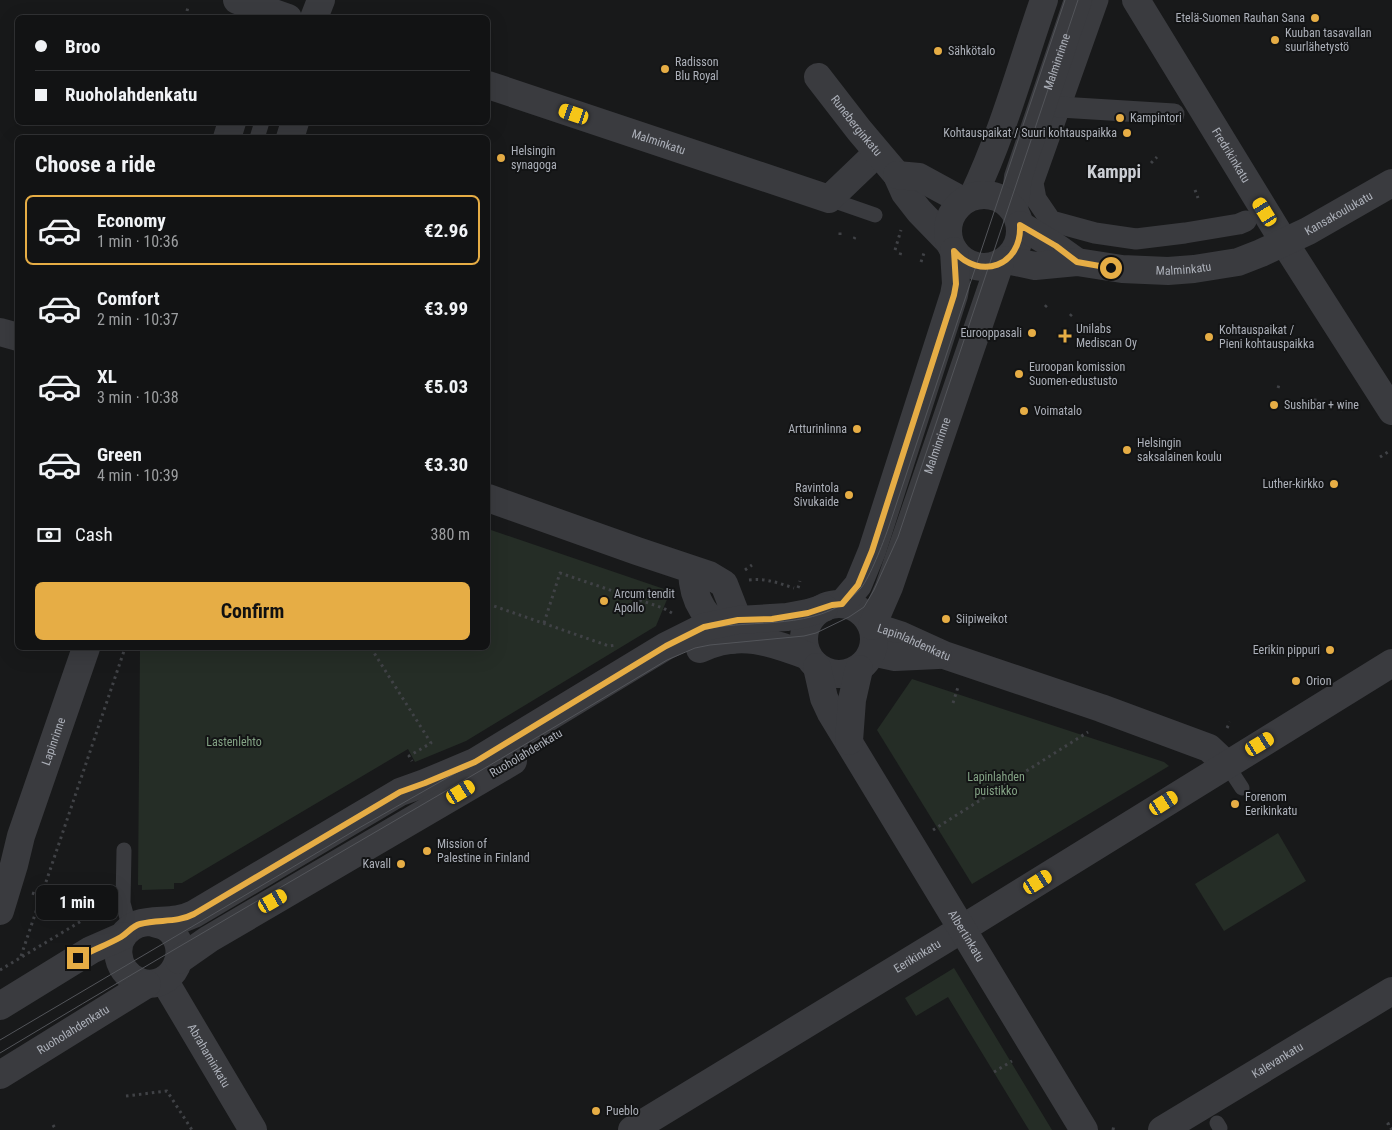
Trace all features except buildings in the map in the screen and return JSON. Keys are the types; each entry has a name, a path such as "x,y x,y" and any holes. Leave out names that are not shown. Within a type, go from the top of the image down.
{"street":[{"path":"237,0 275,15"},
{"path":"315,15 321,0"},
{"path":"868,649 842,674 825,672 813,661 805,647 806,627 810,620 832,606 858,585 872,551 954,295 956,284 948,230 949,219 955,210 968,199 987,166 1004,122 1044,0"},
{"name":"Malminrinne","path":"1017,217 1018,178 1078,0"},
{"path":"1098,0 1033,183 1036,199 1050,224 1136,239 1185,233 1239,224 1246,221"},
{"name":"Fredrikinkatu","path":"1136,0 1284,242 1392,411"},
{"name":"Runeberginkatu","path":"818,77 897,175 905,193 918,211 951,246"},
{"name":"Malminkatu","path":"490,86 829,199"},
{"path":"1060,107 1096,114 1174,114"},
{"path":"829,199 878,153"},
{"path":"897,175 919,177 968,199 984,195 998,198 1006,202 1017,217 1020,235 1018,245 1013,253 1003,262 989,267 970,265 961,259 951,246"},
{"name":"Kansakoulukatu","path":"1284,242 1308,231 1392,183"},
{"name":"Malminkatu","path":"1017,217 1077,262"},
{"name":"Malminkatu","path":"1003,262 1035,266 1077,262 1122,269 1168,271 1238,262 1284,242"},
{"name":"Malminrinne","path":"868,649 1003,262"},
{"path":"0,332 15,336"},
{"path":"490,499 709,575 724,584 728,628"},
{"path":"692,570 696,600 728,628"},
{"path":"832,606 849,605 863,613 868,649 852,700 849,741"},
{"name":"Ruoholahdenkatu","path":"0,1006 92,950 134,929 185,919 400,792 475,762 666,646 704,627 728,628 808,613 832,606"},
{"name":"Ruoholahdenkatu","path":"728,628 813,661"},
{"name":"Ruoholahdenkatu","path":"0,1076 163,975 209,938 461,792 682,658 707,646 728,628"},
{"name":"Lapinlahdenkatu","path":"868,649 900,634 944,656 1101,708 1209,748 1227,764"},
{"name":"Lapinrinne","path":"0,911 21,836 85,650"},
{"name":"Albertinkatu","path":"813,661 824,698 831,713 1084,1130"},
{"name":"Eerikinkatu","path":"632,1130 962,929 1392,663"},
{"name":"Lapinrinne","path":"0,862 21,836"},
{"path":"165,927 175,936 179,946 163,975 131,979 121,967 118,952 134,929 165,927"},
{"name":"Abrahaminkatu","path":"163,975 253,1130"},
{"name":"Kalevankatu","path":"1162,1130 1392,991"}],"lane":[{"name":"Malminkatu","path":"829,199 875,215"},
{"path":"1227,764 1242,788"},
{"path":"124,850 123,903 125,918 134,929"}],"path":[{"path":"1151,164 1158,157"},
{"path":"1195,190 1198,198"},
{"path":"1380,457 1391,450"},
{"path":"544,623 560,573 663,608 673,614 664,619"},
{"path":"724,584 759,578 771,580 797,590 800,581"},
{"path":"490,605 609,646 622,644"},
{"path":"20,956 124,650"},
{"path":"372,650 431,743 409,756 414,764"},
{"path":"953,703 959,683"},
{"path":"1227,728 1230,722"},
{"path":"930,832 1094,729"},
{"path":"40,896 97,911"},
{"path":"0,970 20,956 77,925 97,911 109,906"},
{"path":"994,1072 1015,1060"},
{"path":"126,1096 166,1090 192,1130"},
{"path":"1391,1129 1388,1124 1392,1122"},
{"path":"53,1125 56,1130"},
{"path":"1113,1130 1114,1125"},
{"path":"1383,1126 1391,1129"}],"green space":[{"name":"Lastenlehto","path":"490,530 667,590 668,597 656,626 466,741 415,762 408,749 182,883 174,883 174,889 142,890 142,885 138,885 140,650 490,650"},
{"name":"Lapinlahden puistikko","path":"912,679 1164,762 1169,766 972,884 877,730"},
{"path":"1278,833 1306,881 1224,931 1195,884"},
{"path":"954,968 1052,1130 1029,1130 948,997 916,1016 905,998"}],"tram line":[{"path":"0,1040 359,828 475,762 677,640 712,628 813,617 847,601 861,588 880,551 888,529 1065,0"},
{"path":"0,1053 667,660 695,648 710,645 804,636 816,633 849,617 864,607 874,590 898,537 1078,0"}],"place":[{"name":"Etelä-Suomen Rauhan Sana","path":"1315,18"},
{"name":"Kuuban tasavallan suurlähetystö","path":"1275,40"},
{"name":"Sähkötalo","path":"938,51"},
{"name":"Radisson Blu Royal","path":"665,69"},
{"name":"Kampintori","path":"1120,118"},
{"name":"Kohtauspaikat / Suuri kohtauspaikka","path":"1127,133"},
{"name":"Helsingin synagoga","path":"501,158"},
{"name":"Eurooppasali","path":"1032,333"},
{"name":"Unilabs Mediscan Oy","path":"1065,336"},
{"name":"Kohtauspaikat / Pieni kohtauspaikka","path":"1209,337"},
{"name":"Euroopan komission Suomen-edustusto","path":"1019,374"},
{"name":"Sushibar + wine","path":"1274,405"},
{"name":"Voimatalo","path":"1024,411"},
{"name":"Artturinlinna","path":"857,429"},
{"name":"Helsingin saksalainen koulu","path":"1127,450"},
{"name":"Luther-kirkko","path":"1334,484"},
{"name":"Ravintola Sivukaide","path":"849,495"},
{"name":"Arcum tendit Apollo","path":"604,601"},
{"name":"Siipiweikot","path":"946,619"},
{"name":"Eerikin pippuri","path":"1330,650"},
{"name":"Orion","path":"1296,681"},
{"name":"Forenom Eerikinkatu","path":"1235,804"},
{"name":"Mission of Palestine in Finland","path":"427,851"},
{"name":"Kavall","path":"401,864"},
{"name":"Pueblo","path":"596,1111"}],"district":[{"name":"Kamppi","path":"1114,172"}],"route":[{"path":"78,958 123,936 127,931 139,924 185,919 400,792 475,762 666,646 704,627 738,620 772,619 808,613 832,605 842,604 858,585 872,551 954,295 956,284 954,251 970,265 989,267 1000,263 1013,253 1018,245 1020,225 1056,246 1077,262 1111,268"}]}
